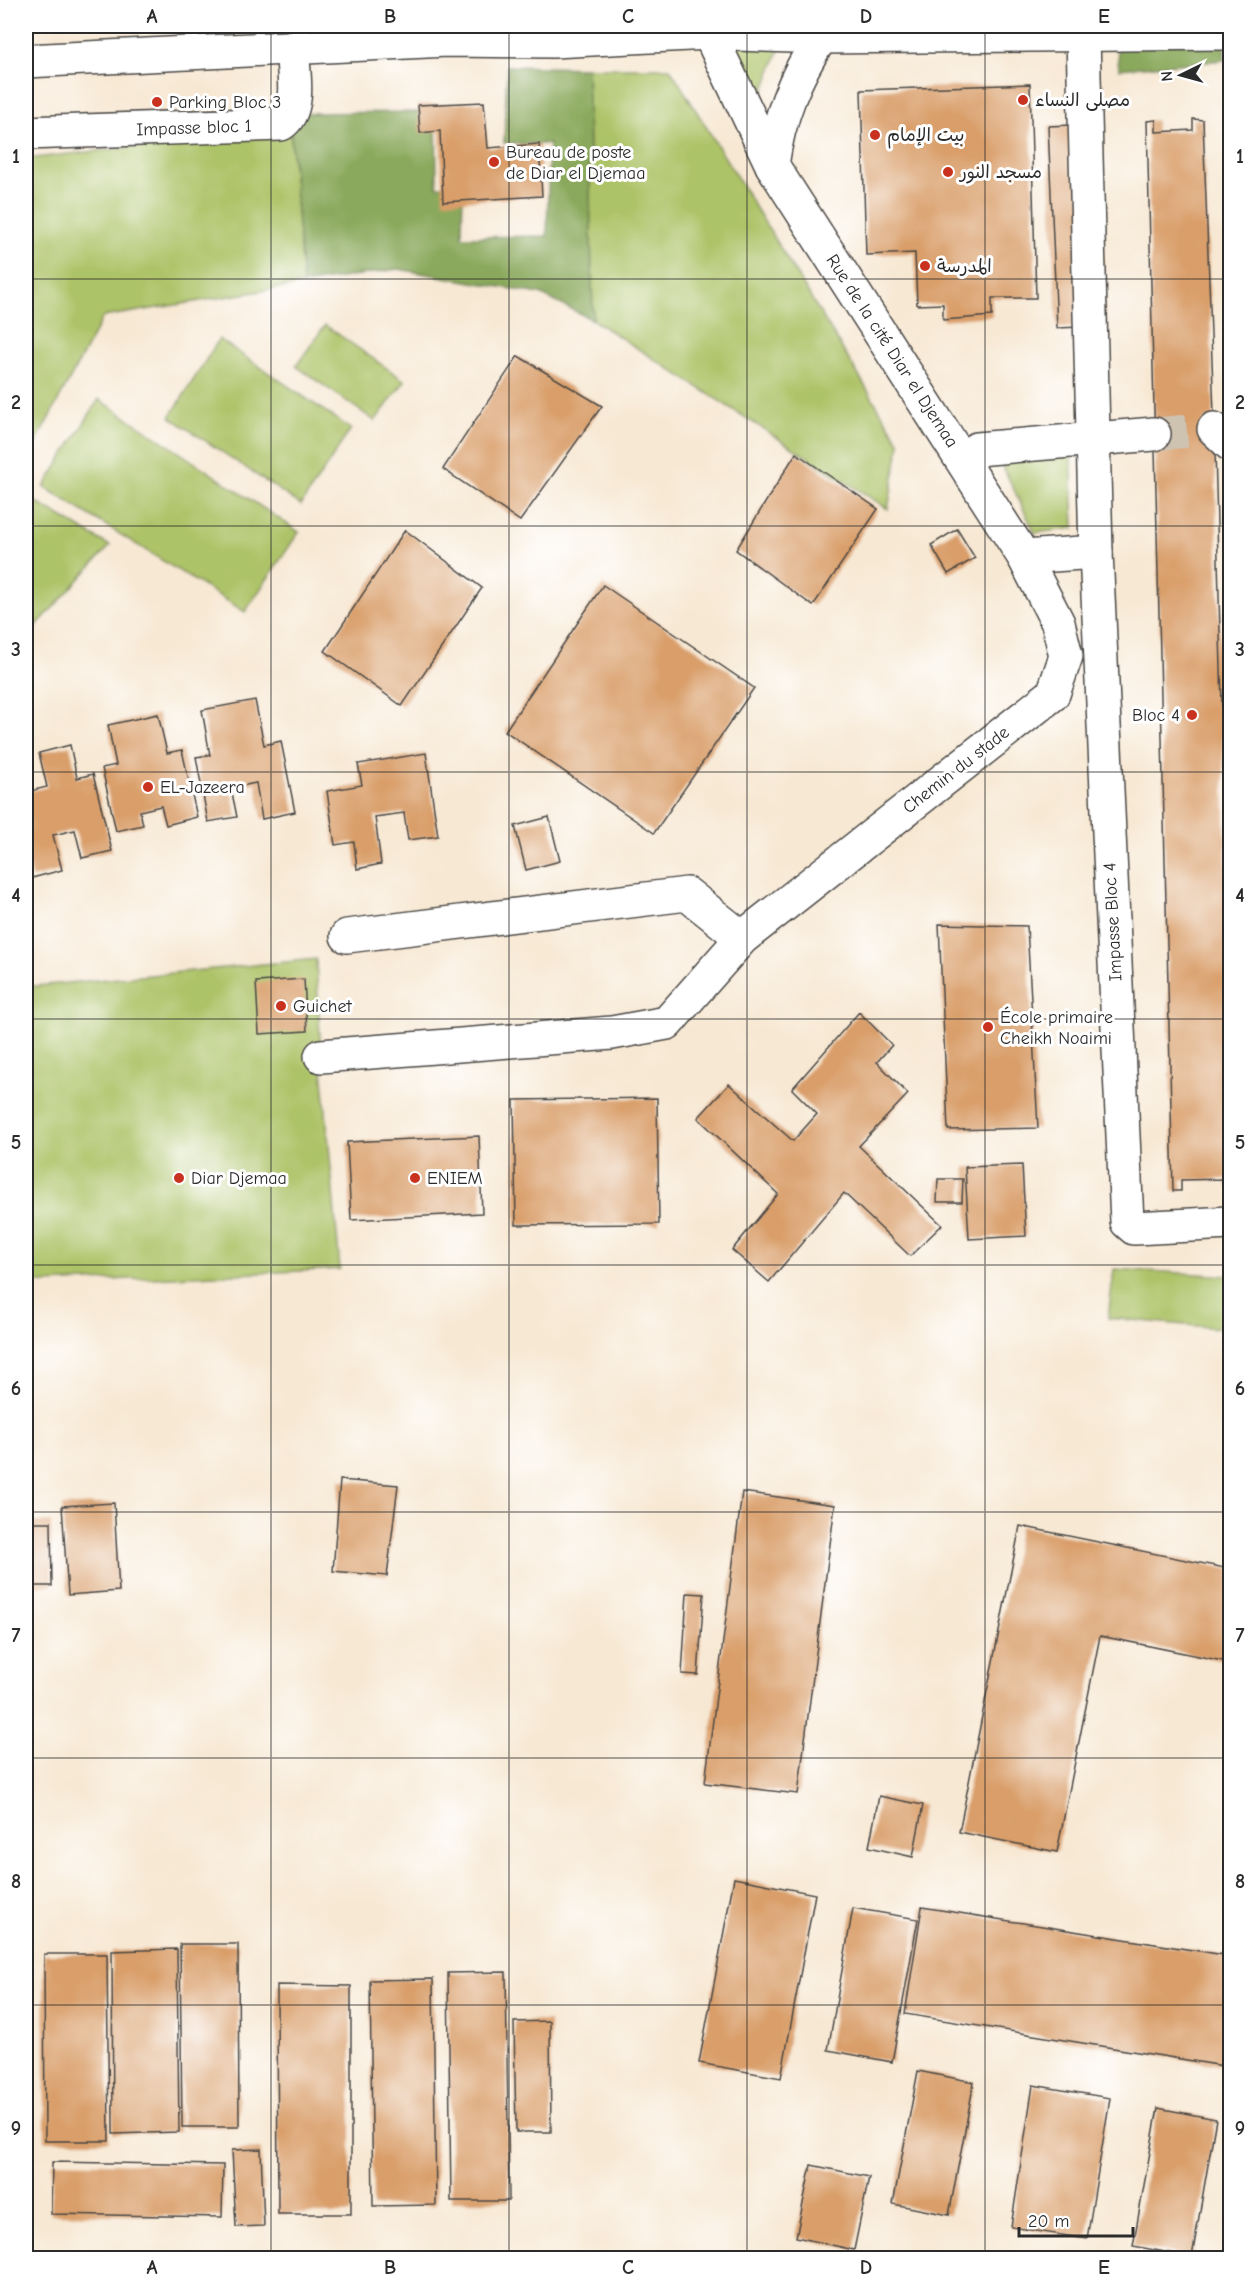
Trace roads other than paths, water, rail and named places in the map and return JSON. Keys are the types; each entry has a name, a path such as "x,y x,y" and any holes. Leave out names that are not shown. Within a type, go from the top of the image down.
{"street":[{"path":"26,61 447,40 553,41 709,33 821,37 1074,32 1222,33"},
{"name":"Impasse Bloc 4","path":"1074,32 1094,438 1096,552 1127,1222 1134,1228 1230,1223"},
{"name":"Rue de la cité Diar el Djemaa","path":"709,33 772,165 964,463 977,449 1154,434"},
{"path":"772,165 777,131 787,98 802,66 821,37"},
{"name":"Impasse bloc 1","path":"26,133 281,124 287,120 294,106 292,48"},
{"name":"Chemin du stade","path":"321,1056 612,1034 667,1023 742,938 1053,694 1066,656 1058,623 1024,557 964,463"},
{"path":"1024,557 1096,552"},
{"path":"347,936 687,894 742,938"}],"tunnel":[{"path":"1154,434 1214,429"}],"place":[{"name":"مصلى النساء","path":"1023,100"},
{"name":"Parking Bloc 3","path":"157,102"},
{"name":"بيت الإمام","path":"875,135"},
{"name":"Bureau de poste de Diar el Djemaa","path":"494,162"},
{"name":"مسجد النور","path":"948,172"},
{"name":"المدرسة","path":"925,266"},
{"name":"Bloc 4","path":"1192,715"},
{"name":"EL-Jazeera","path":"148,787"},
{"name":"Guichet","path":"281,1006"},
{"name":"École primaire Cheikh Noaimi","path":"988,1027"},
{"name":"Diar Djemaa","path":"179,1178"},
{"name":"ENIEM","path":"415,1178"}]}
